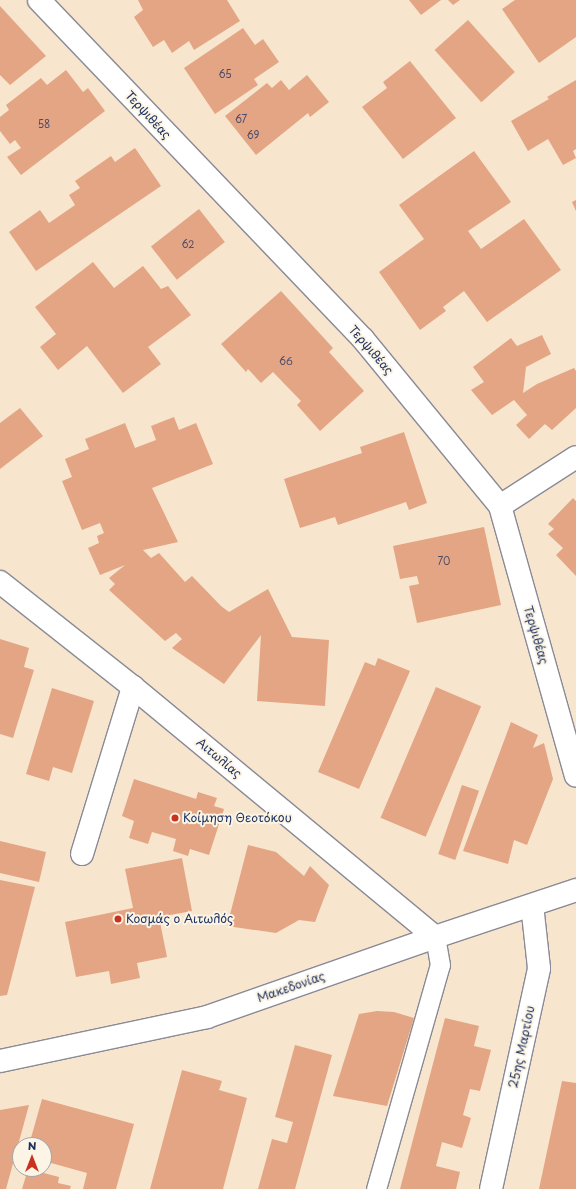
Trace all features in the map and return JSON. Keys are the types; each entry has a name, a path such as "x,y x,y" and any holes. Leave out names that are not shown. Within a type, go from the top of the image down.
{"street":[{"name":"Τερψιθέας","path":"39,0 363,339 500,506 576,776"},
{"path":"500,506 576,456"},
{"name":"Αιτωλίας","path":"0,582 133,687 435,937"},
{"path":"82,854 133,687"},
{"name":"Μακεδονίας","path":"0,1061 207,1017 435,937 576,890"},
{"name":"25ης Μαρτίου","path":"491,1189 539,968 532,905"}],"lane":[{"path":"376,1189 440,964 435,937"}],"building":[{"path":"138,0 227,0 240,21 194,50 189,41 172,53 164,40 153,47 134,17 143,10"},
{"path":"409,0 441,0 421,15"},
{"path":"448,0 460,0 453,5"},
{"path":"515,0 576,0 576,37 539,63 502,9"},
{"path":"0,6 46,56 10,85 0,75"},
{"path":"468,20 515,72 481,102 435,50"},
{"path":"243,28 255,45 263,39 279,62 254,79 258,85 215,114 184,68"},
{"path":"410,61 456,118 403,159 362,107 387,88 383,82"},
{"path":"66,70 83,92 88,88 105,111 21,175 7,157 21,148 15,140 10,144 0,131 0,117 9,110 6,105 41,78 47,85"},
{"path":"307,75 329,102 310,117 308,113 256,155 225,116 267,83 272,88 281,80 289,90"},
{"path":"576,80 576,149 573,151 576,158 563,165 548,139 528,151 511,121 549,99 547,97"},
{"path":"135,148 161,186 36,271 9,232 40,210 49,223 75,205 69,195 80,188 75,181 111,156 115,162"},
{"path":"474,151 511,202 468,231 481,249 524,219 561,270 487,322 464,291 443,307 446,311 420,330 379,272 424,239 399,205"},
{"path":"576,200 576,211 572,202"},
{"path":"199,209 225,242 177,280 151,247"},
{"path":"93,262 114,288 143,266 161,289 168,286 191,315 148,347 161,364 123,393 87,346 58,370 40,347 56,334 35,307"},
{"path":"281,291 333,348 329,352 364,391 320,431 297,405 301,401 273,372 261,383 248,369 246,372 221,344"},
{"path":"542,335 551,354 526,367 523,393 537,384 574,368 576,371 576,408 552,430 545,424 529,439 516,425 527,415 514,400 492,415 471,390 484,382 473,367 511,338 517,346"},
{"path":"20,408 43,436 0,469 0,423"},
{"path":"174,417 179,430 196,423 213,464 152,488 178,542 143,550 151,558 159,553 185,582 192,576 221,606 229,612 268,589 292,637 329,640 325,706 257,701 261,635 224,684 172,648 182,639 176,633 165,641 109,590 115,584 109,578 125,565 100,575 88,548 99,543 97,536 104,533 100,523 82,530 62,481 72,477 65,459 89,449 85,439 125,423 135,448 156,440 151,426"},
{"path":"404,432 427,503 409,510 406,502 338,525 335,517 300,528 284,479 362,453 360,447"},
{"path":"573,498 576,501 576,576 556,555 563,548 548,534 554,529 548,524"},
{"path":"484,527 501,605 417,623 409,586 419,584 417,576 400,579 393,546"},
{"path":"0,639 29,648 24,667 34,670 13,738 0,734"},
{"path":"378,658 410,671 359,789 318,772 365,662 375,666"},
{"path":"436,687 481,706 426,837 381,818"},
{"path":"52,688 94,701 72,773 53,767 49,781 26,774"},
{"path":"511,722 538,735 533,748 544,743 553,779 527,845 514,840 508,864 463,851"},
{"name":"Κοίμηση Θεοτόκου","path":"134,779 196,799 198,792 217,798 214,806 224,809 209,855 190,849 188,856 173,851 176,839 152,832 148,844 129,838 134,821 122,816"},
{"path":"462,785 479,791 455,860 438,854"},
{"path":"0,841 46,852 39,882 0,873"},
{"path":"248,845 276,852 304,876 310,866 329,885 315,922 299,920 276,933 227,926"},
{"name":"Κοσμάς ο Αιτωλός","path":"182,858 192,911 159,917 167,957 137,963 140,978 111,984 109,971 76,977 65,922 133,908 125,869"},
{"path":"0,880 35,887 7,995 0,996"},
{"path":"377,1011 394,1012 414,1018 387,1106 333,1096 359,1014"},
{"path":"445,1018 479,1026 474,1046 491,1050 480,1091 470,1089 463,1115 471,1118 462,1148 442,1142 436,1166 460,1172 456,1189 400,1189"},
{"path":"295,1045 332,1055 295,1189 258,1189 272,1139 287,1143 293,1122 275,1117"},
{"path":"182,1070 222,1081 219,1090 247,1098 223,1189 150,1189"},
{"path":"562,1081 576,1083 576,1189 539,1189"},
{"path":"42,1099 134,1124 116,1189 83,1189 87,1173 52,1163 52,1137 31,1137"},
{"path":"29,1105 20,1137 12,1137 12,1167 6,1189 0,1189 0,1110"},
{"path":"52,1175 59,1177 58,1183 71,1186 70,1189 22,1189 26,1177 52,1177"}],"place":[{"name":"Κοίμηση Θεοτόκου","path":"175,818"},
{"name":"Κοσμάς ο Αιτωλός","path":"118,919"}]}
